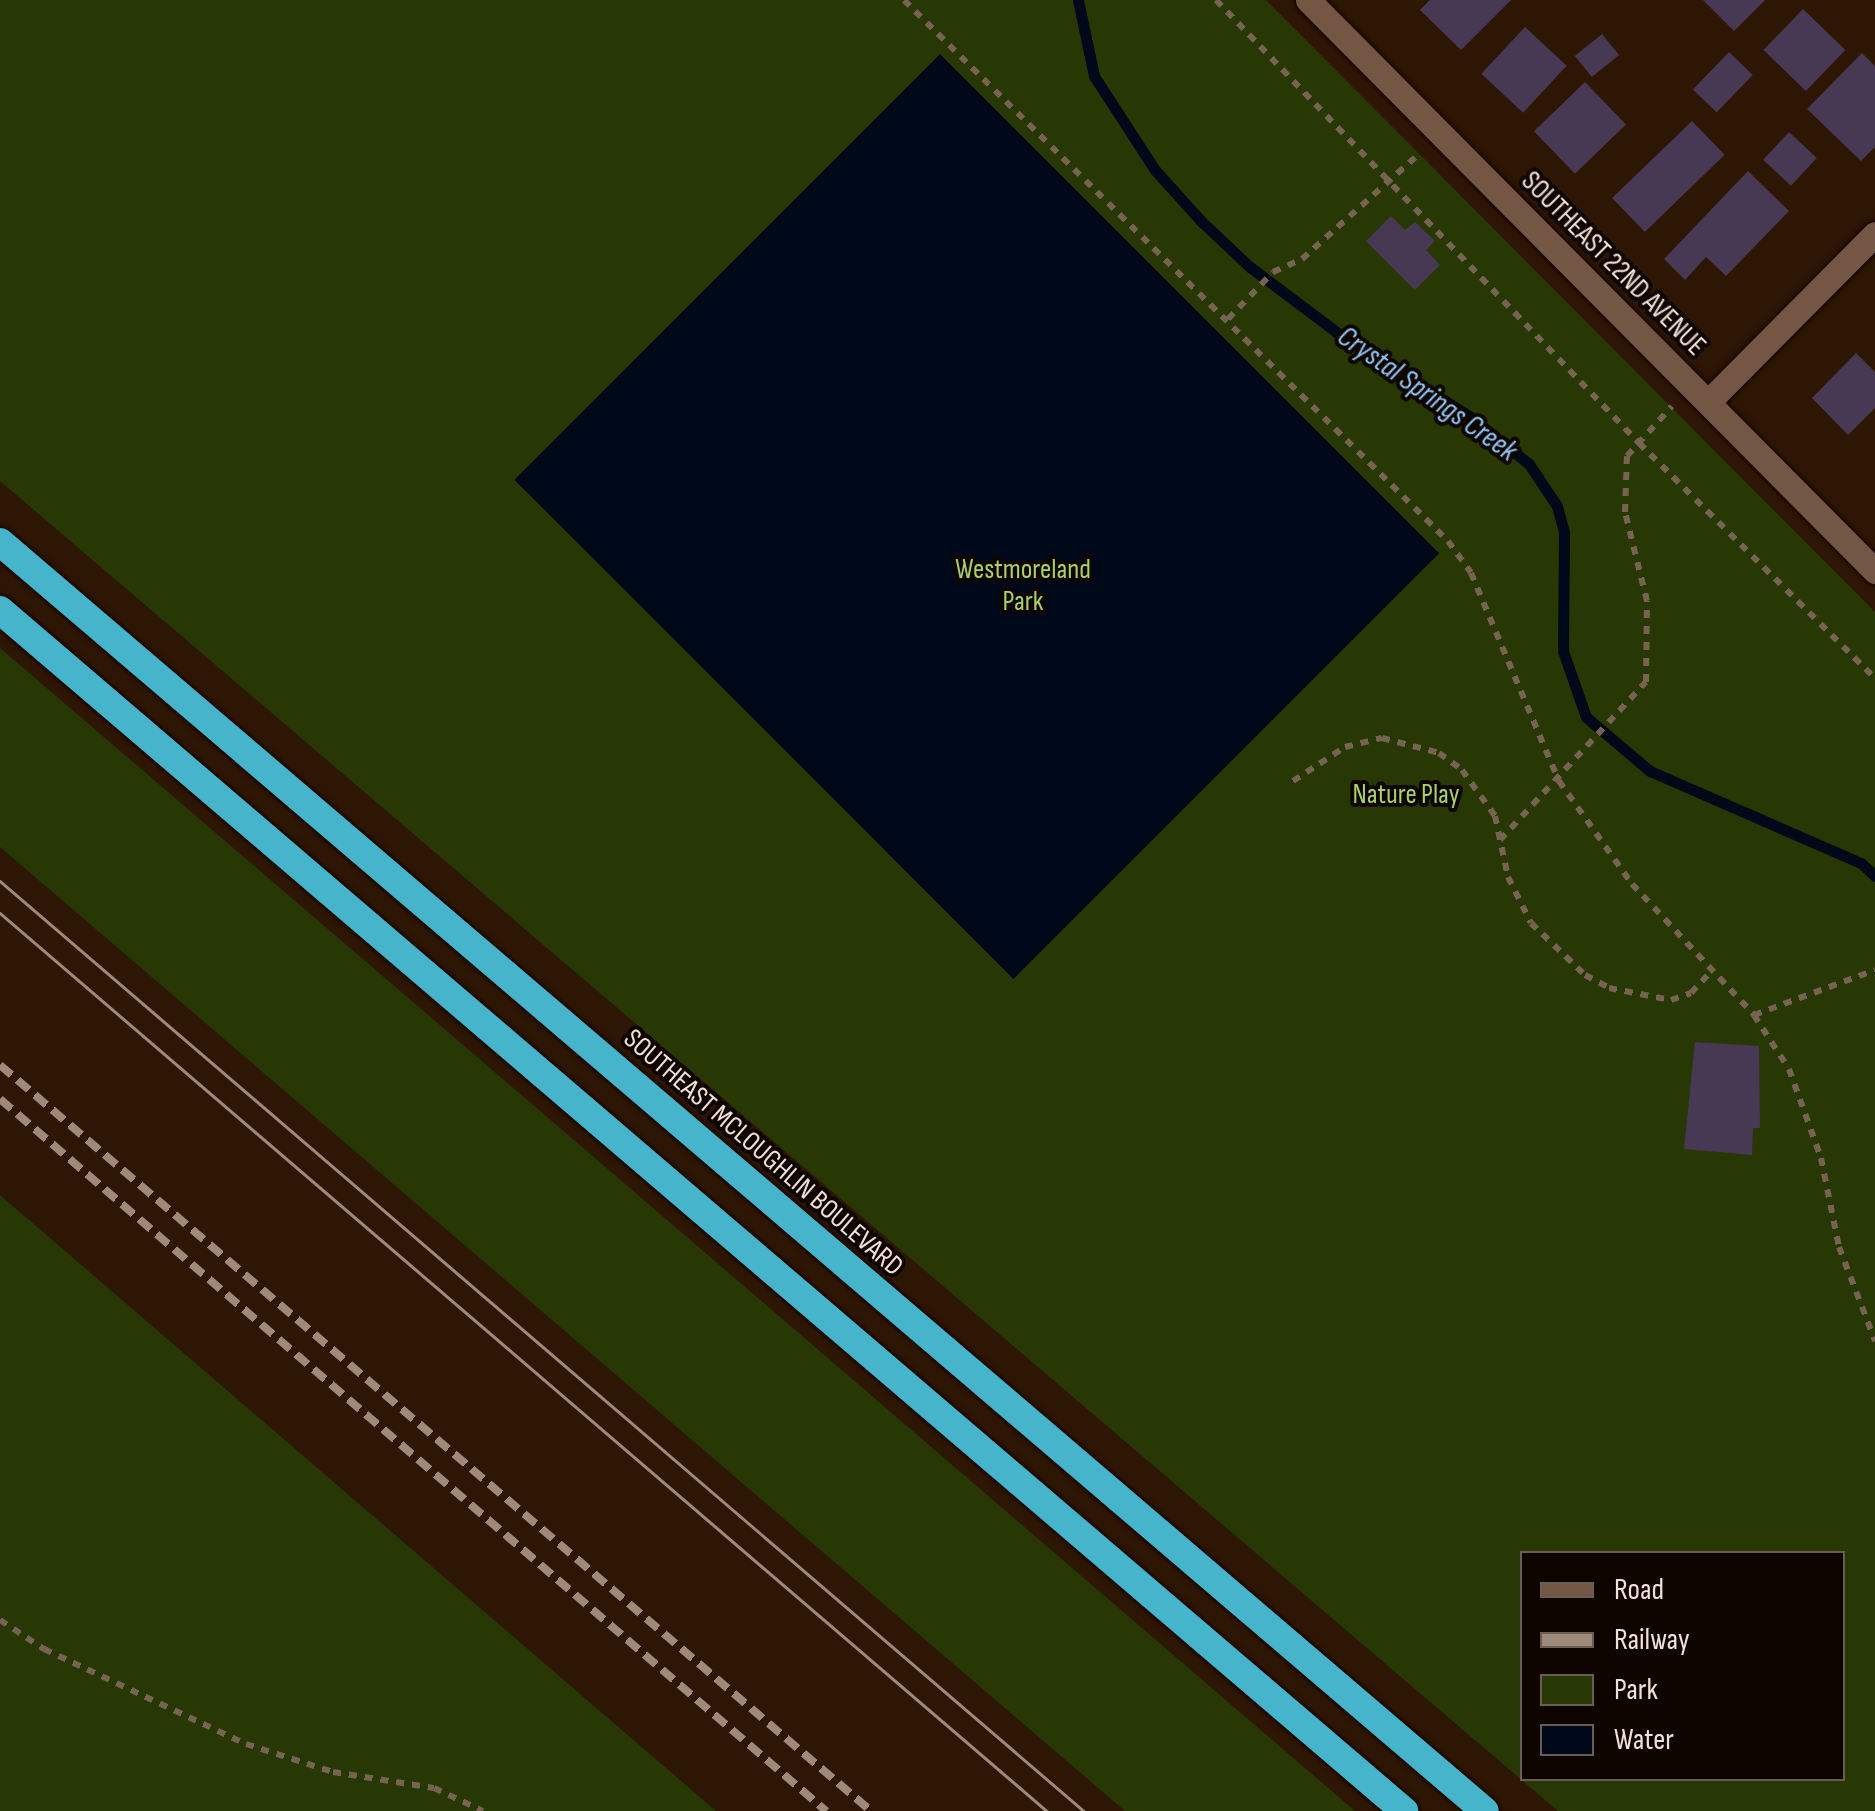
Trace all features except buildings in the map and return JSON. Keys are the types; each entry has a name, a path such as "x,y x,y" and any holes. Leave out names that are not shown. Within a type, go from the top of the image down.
{"highway":[{"name":"SOUTHEAST MCLOUGHLIN BOULEVARD","path":"0,542 1485,1811"},
{"path":"0,610 1404,1811"}],"street":[{"name":"SOUTHEAST 22ND AVENUE","path":"1308,0 1875,572"},
{"path":"1708,400 1875,234"}],"path":[{"path":"904,0 1010,112 1228,319 1448,541 1471,573 1559,781 1632,884 1754,1015 1789,1069 1821,1158 1839,1248 1875,1341"},
{"path":"1216,0 1639,443 1875,678"},
{"path":"1228,319 1274,272 1302,258 1441,134"},
{"path":"1500,841 1616,721 1646,682 1650,645 1648,601 1625,512 1627,456 1669,407 1708,400"},
{"path":"1293,781 1345,747 1397,738 1440,753 1462,770 1494,816 1524,911 1585,975 1609,988 1671,1000 1691,993 1713,970"},
{"path":"1754,1015 1875,970"},
{"path":"0,1620 44,1649 246,1744 334,1772 434,1788 484,1811"}],"green space":[{"name":"Westmoreland Park","path":"0,0 1266,0 1875,612 1875,1811 1558,1811 1523,1781 1845,1781 1845,1551 1520,1551 1520,1779 0,481"},
{"path":"0,648 1355,1811 1125,1811 0,847"},
{"path":"0,1195 716,1811 0,1811"}],"water":[{"path":"940,54 1439,553 1014,979 514,480"}],"waterway":[{"name":"Crystal Springs Creek","path":"1078,0 1094,76 1155,170 1202,222 1250,267 1342,336 1469,416 1529,464 1557,506 1564,533 1563,651 1586,717 1650,771 1861,863 1875,876"}],"tram line":[{"path":"0,881 1084,1811"},
{"path":"0,913 1047,1811"}],"railway":[{"path":"0,1065 871,1811"},
{"path":"0,1099 826,1811"}],"park label":[{"name":"Nature Play","path":"1406,795"}]}
